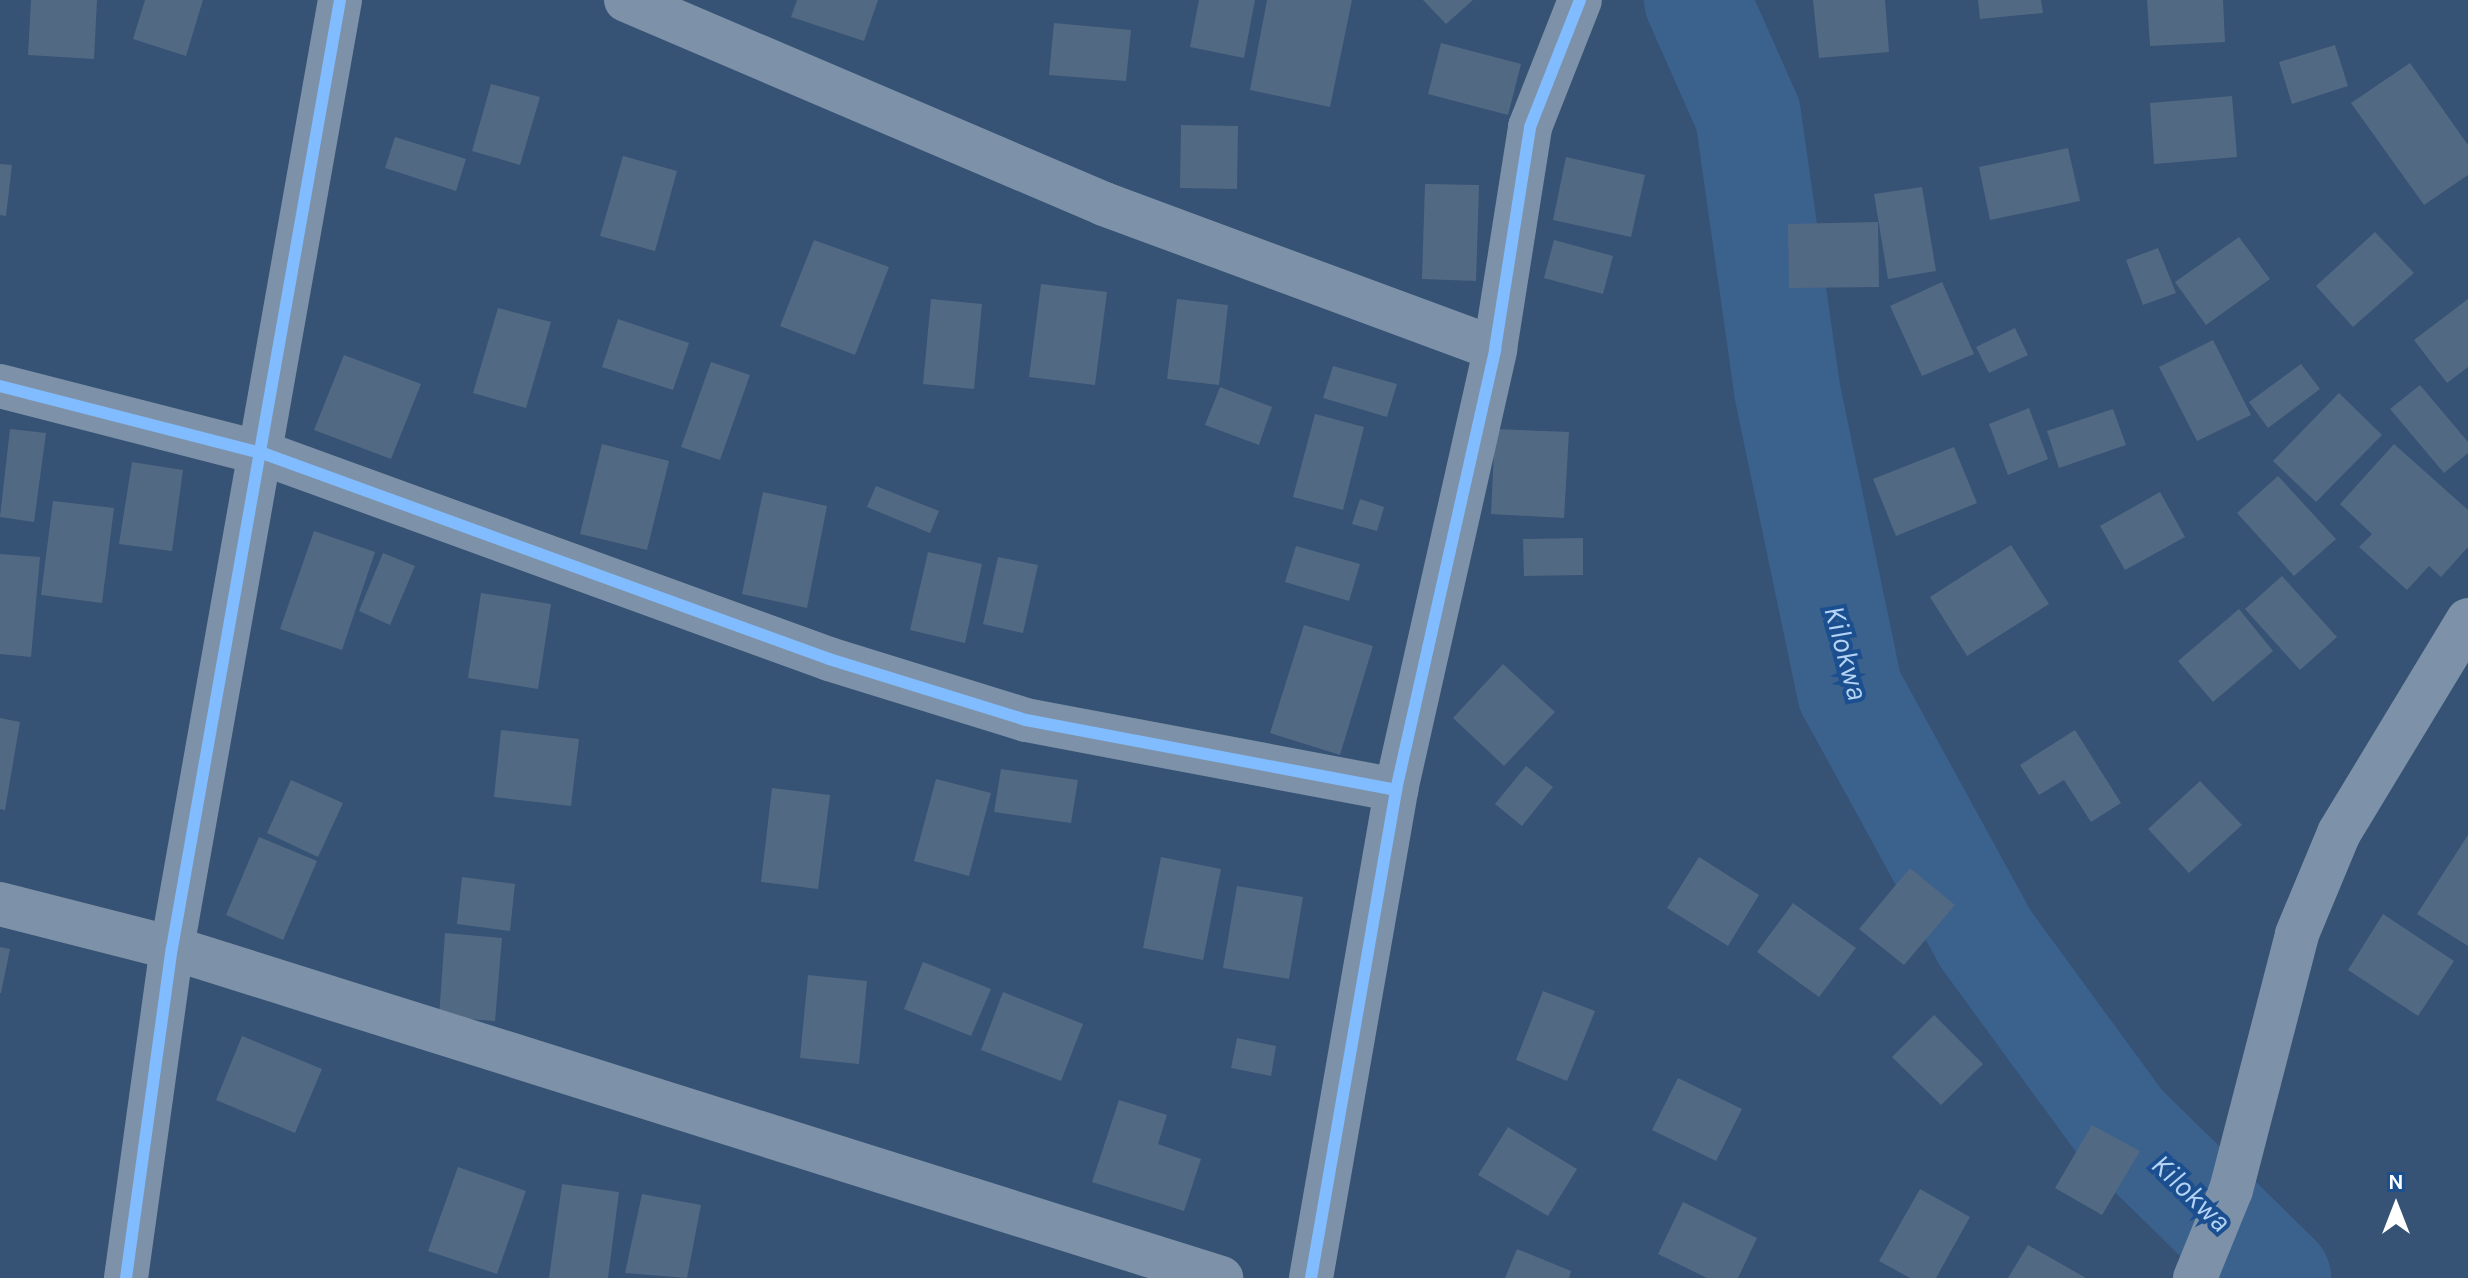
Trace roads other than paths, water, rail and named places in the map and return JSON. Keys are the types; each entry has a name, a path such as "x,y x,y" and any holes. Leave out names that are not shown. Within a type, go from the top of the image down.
{"street":[{"path":"126,1278 172,948 265,454 340,0"},
{"path":"626,0 1104,204 1495,349"},
{"path":"1311,1278 1396,790 1495,349 1530,127 1580,0"},
{"path":"0,386 265,454 829,659 1026,720 1396,790"},
{"path":"2195,1278 2219,1219 2297,934 2333,847 2468,620"},
{"path":"0,904 172,948 1221,1278"}],"waterway":[{"name":"Kilokwa","path":"1697,0 1748,115 1787,390 1850,691 1985,938 2121,1124 2278,1278"}]}
